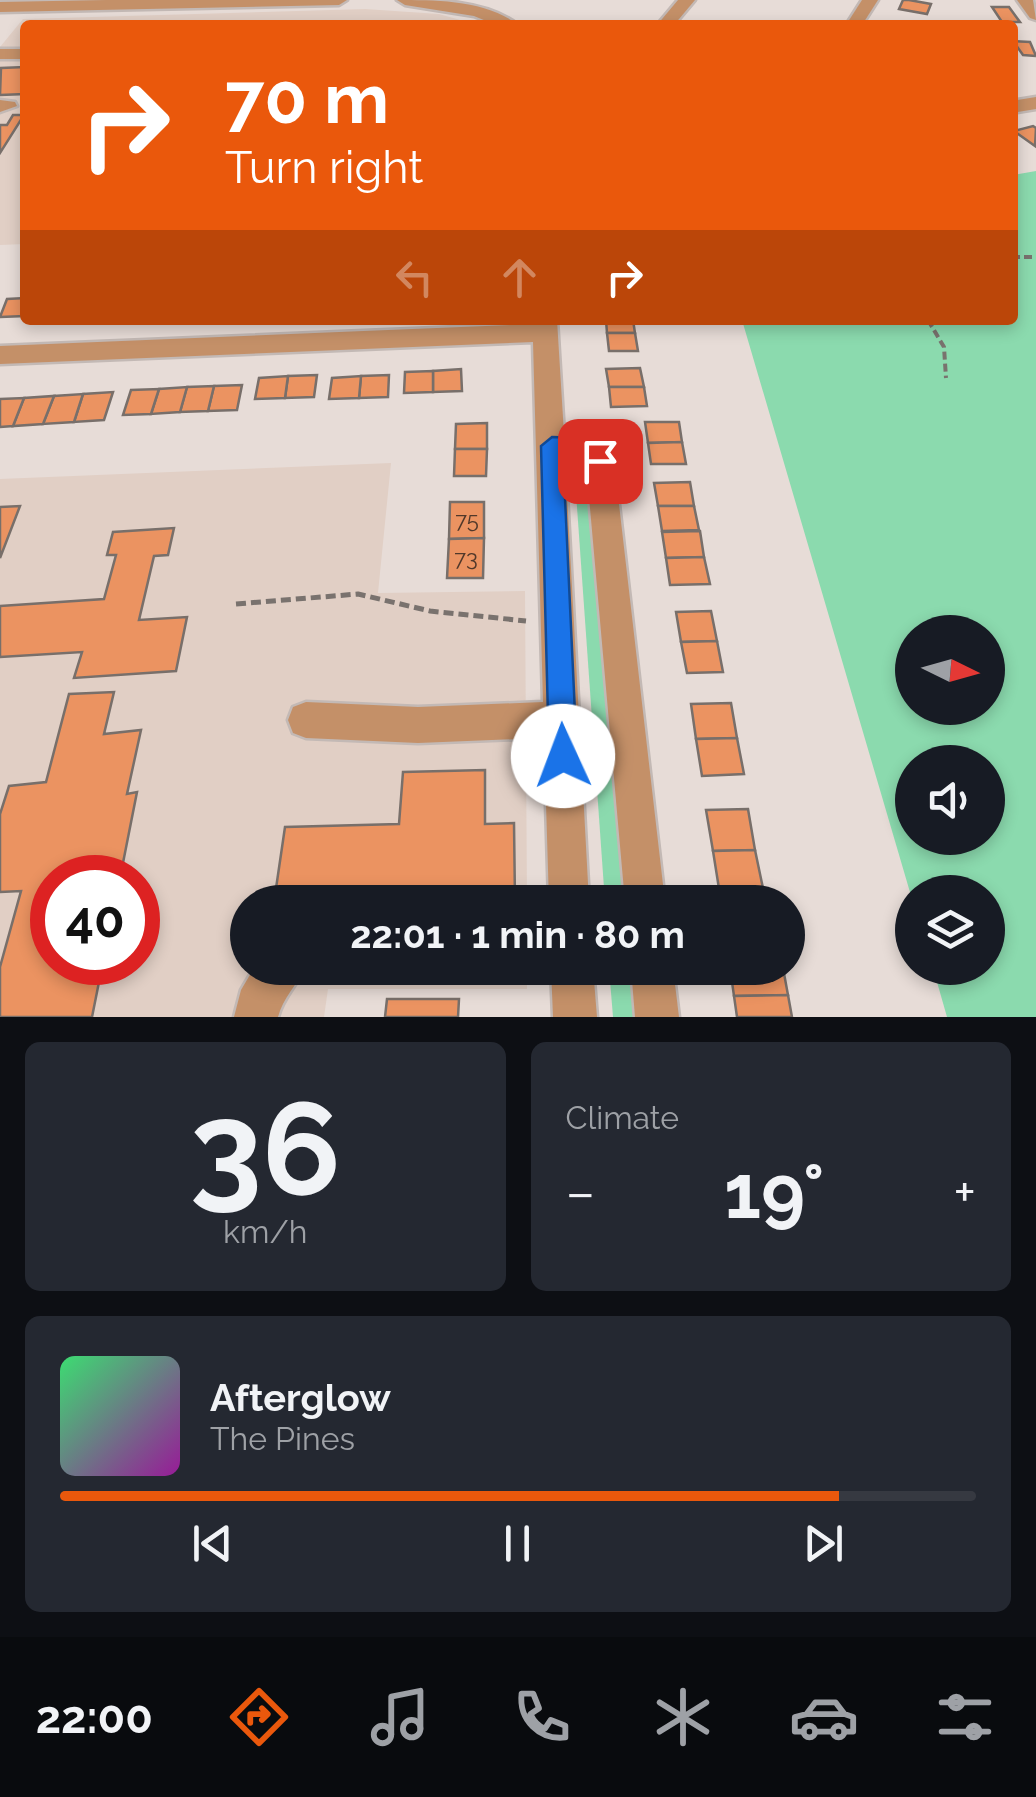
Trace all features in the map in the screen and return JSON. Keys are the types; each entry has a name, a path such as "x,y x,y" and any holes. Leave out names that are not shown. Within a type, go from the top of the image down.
{"street":[{"path":"0,6 339,0"},
{"path":"404,0 478,12 498,20"},
{"path":"669,20 687,0"},
{"path":"1024,0 1036,14"},
{"path":"0,355 546,326 568,885"},
{"path":"552,446 583,446 596,452 600,461 644,885"},
{"path":"306,720 418,725 562,719"},
{"path":"256,1017 268,985"},
{"path":"573,985 575,1017"},
{"path":"654,985 657,1017"}],"path":[{"path":"932,325 948,354 946,378"},
{"path":"236,604 358,594 430,611 559,622"}],"shaded area":[{"path":"365,9 439,14 460,20 22,20"},
{"path":"20,23 20,244 0,245 0,47"},
{"path":"391,463 378,593 525,591 527,885 230,885 230,985 527,985 527,989 328,989 324,1017 0,1017 0,479"}],"green space":[{"path":"1036,171 1036,1017 947,1017 938,985 1005,985 1005,875 905,875 899,855 1005,855 1005,745 895,745 895,841 743,325 1018,325 1018,174"},
{"path":"597,478 634,885 604,885 575,479"},
{"path":"610,985 643,985 646,1017 613,1017"}],"building":[{"path":"903,0 931,4 927,14 899,9"},
{"path":"992,7 1009,7 1020,22 1018,20 1001,20"},
{"path":"1018,41 1030,42 1036,56 1023,55"},
{"path":"20,67 20,94 0,95 1,68"},
{"path":"13,115 20,115 0,153 0,125 7,125"},
{"path":"1036,128 1035,146 1018,134 1018,130"},
{"path":"20,298 20,316 0,317 7,299"},
{"path":"606,325 634,325 635,333 607,333"},
{"path":"607,333 635,333 638,351 609,351"},
{"path":"640,368 644,387 609,387 606,369"},
{"path":"461,369 462,391 433,392 433,371"},
{"path":"433,371 433,392 404,393 405,372"},
{"path":"317,375 314,397 285,398 288,376"},
{"path":"389,375 388,397 359,398 361,376"},
{"path":"288,376 285,398 255,399 259,378"},
{"path":"361,376 359,398 329,399 332,378"},
{"path":"242,385 237,410 208,411 214,386"},
{"path":"214,386 208,411 180,412 187,387"},
{"path":"187,387 180,412 151,414 159,389"},
{"path":"609,387 644,387 647,406 611,407"},
{"path":"159,389 151,414 123,415 131,390"},
{"path":"113,392 104,420 74,422 83,394"},
{"path":"83,394 74,422 43,424 54,396"},
{"path":"54,396 43,424 13,426 24,398"},
{"path":"24,398 13,426 0,427 0,399"},
{"path":"645,422 679,422 682,442 648,443"},
{"path":"487,423 487,449 455,449 456,424"},
{"path":"682,442 686,464 651,464 648,443"},
{"path":"455,449 487,449 486,476 454,476"},
{"path":"690,482 694,506 658,506 654,483"},
{"path":"450,502 484,502 484,538 449,539"},
{"path":"20,506 0,558 0,507"},
{"path":"658,506 694,506 699,530 662,531"},
{"path":"174,528 168,555 154,556 139,620 187,617 176,671 74,678 82,652 0,657 0,606 104,599 116,555 107,555 113,532"},
{"path":"700,531 704,557 666,558 662,532"},
{"path":"484,538 483,578 447,578 449,539"},
{"path":"704,557 710,584 670,585 666,558"},
{"path":"711,611 717,641 681,642 676,612"},
{"path":"717,641 723,672 687,673 681,642"},
{"path":"114,692 104,734 141,730 127,794 137,792 125,855 30,855 30,985 98,985 92,1017 0,1017 0,967 21,891 0,892 0,814 9,786 46,782 69,694"},
{"path":"731,703 737,738 696,739 691,704"},
{"path":"737,738 744,774 702,776 696,739"},
{"path":"485,770 485,824 514,823 515,885 276,885 285,827 399,824 403,772"},
{"path":"748,809 755,850 713,851 706,810"},
{"path":"755,850 762,885 718,885 713,851"},
{"path":"732,985 786,985 788,995 734,996"},
{"path":"788,995 792,1017 737,1017 734,996"},
{"path":"387,999 459,999 458,1017 385,1017"}],"route":[{"path":"563,756 552,446 583,446 596,452 600,461"}]}
